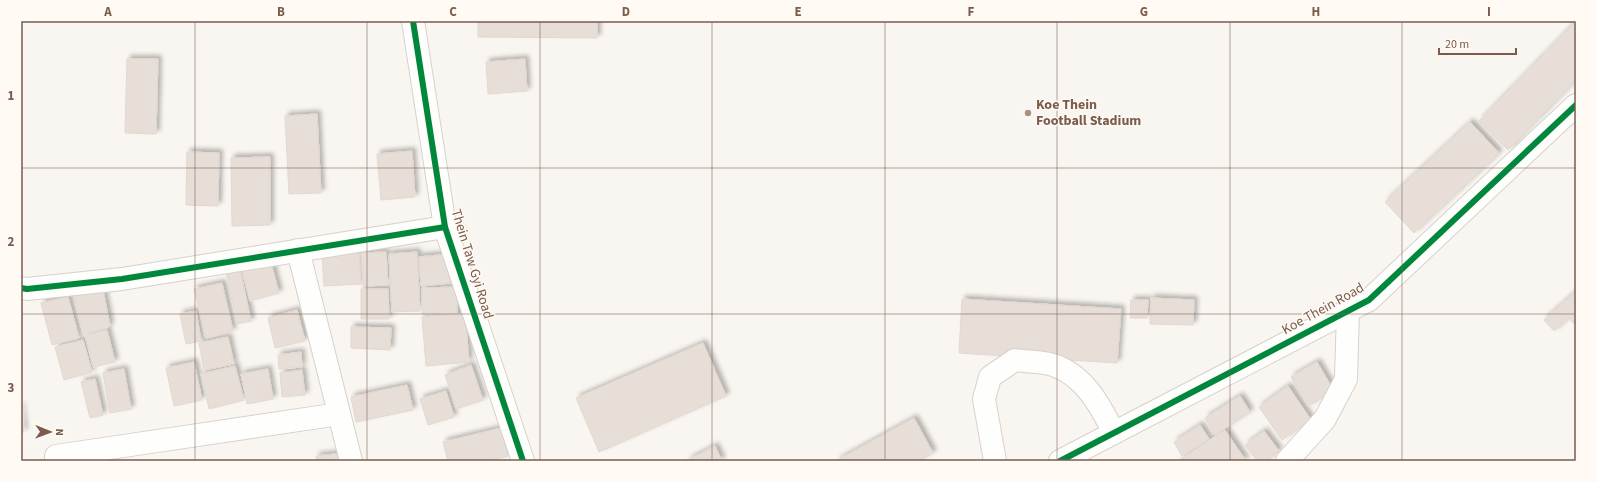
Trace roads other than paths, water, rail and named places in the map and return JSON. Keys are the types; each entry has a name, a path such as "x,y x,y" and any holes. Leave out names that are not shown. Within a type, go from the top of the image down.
{"street":[{"name":"Thein Taw Gyi Road","path":"412,21 445,227 523,461"},
{"name":"Koe Thein Road","path":"1060,461 1369,300 1576,105"},
{"path":"21,288 27,289 122,279 445,227"},
{"path":"298,250 351,461"},
{"path":"1287,461 1325,419 1346,379 1348,310"},
{"path":"995,461 984,399 990,377 1015,360 1052,365 1080,380 1103,411 1114,433"},
{"path":"56,456 339,414"}],"place":[{"name":"Koe Thein Football Stadium","path":"1028,113"}]}
